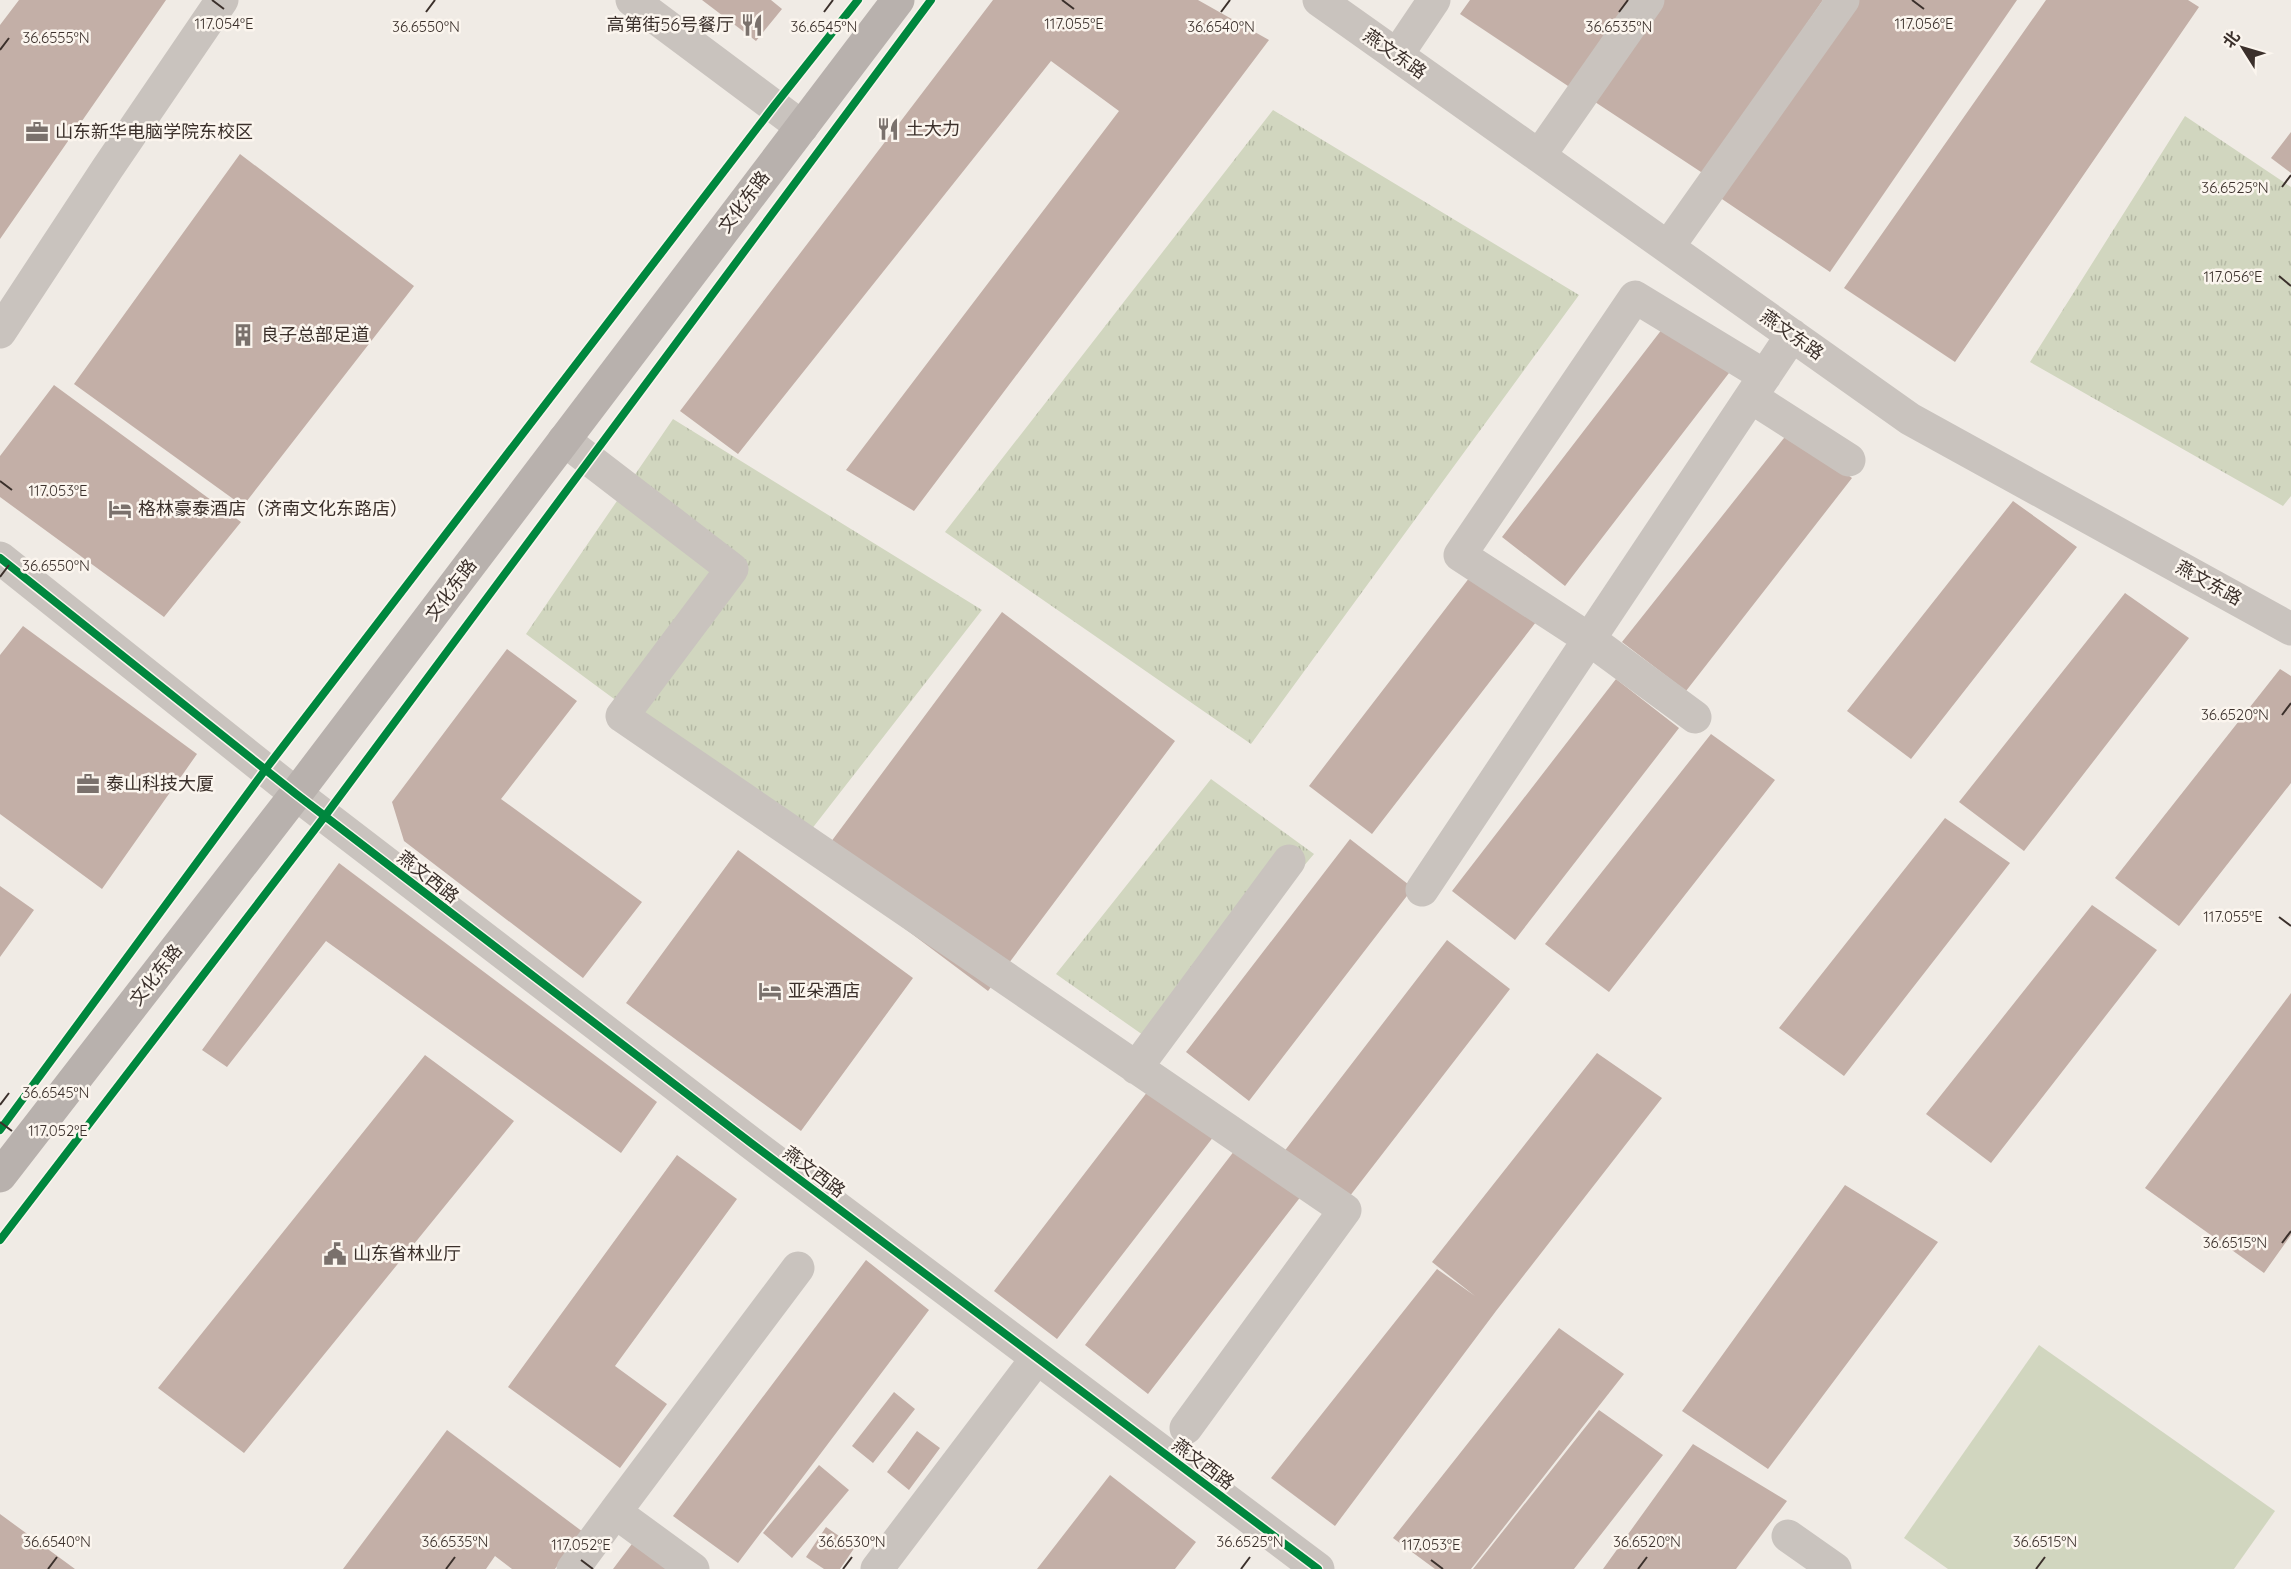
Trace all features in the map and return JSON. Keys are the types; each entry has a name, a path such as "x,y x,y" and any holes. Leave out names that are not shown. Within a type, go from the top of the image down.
{"main road":[{"name":"文化东路","path":"0,1176 296,794 897,0"}],"street":[{"path":"0,332 107,168 222,0"},
{"path":"632,0 802,127"},
{"name":"燕文东路","path":"1319,0 1910,419 2291,629"},
{"path":"1397,55 1434,0"},
{"path":"1539,156 1648,0"},
{"path":"1668,247 1844,0"},
{"path":"1695,717 1589,639 1460,555 1635,297 1758,387 1850,460"},
{"path":"1422,891 1792,335"},
{"path":"564,440 732,569 622,716 1345,1210 1186,1428"},
{"name":"燕文西路","path":"0,558 296,794 761,1151 1318,1569"},
{"path":"1137,1068 1289,861"},
{"path":"573,1569 798,1268"},
{"path":"877,1569 1036,1358"},
{"path":"615,1512 693,1569"},
{"path":"1788,1536 1835,1569"}],"green space":[{"path":"1273,110 1579,295 1251,744 945,532"},
{"path":"2185,116 2291,187 2291,496 2283,506 2030,362"},
{"path":"673,419 982,610 804,839 526,634"},
{"path":"1211,779 1314,854 1153,1042 1056,974"},
{"path":"2039,1345 2275,1511 2234,1569 1948,1569 1904,1538"}],"building":[{"name":"山东新华电脑学院东校区","path":"19,0 166,0 0,239 0,25"},
{"name":"高第街56号餐厅","path":"702,0 771,0 782,9 756,41"},
{"path":"993,0 1198,0 1269,40 914,511 846,470 1119,111 1051,61 738,454 680,411"},
{"path":"1470,0 1632,0 1571,88 1460,14"},
{"path":"1662,0 1823,0 1704,174 1592,100"},
{"path":"1858,0 2017,0 1830,272 1719,197"},
{"path":"2046,0 2188,0 2199,7 1955,362 1844,288"},
{"path":"2291,132 2291,173 2271,158"},
{"name":"良子总部足道","path":"240,154 414,286 243,506 74,384"},
{"path":"1666,324 1729,373 1565,586 1502,537"},
{"name":"格林豪泰酒店（济南文化东路店）","path":"54,385 241,522 164,617 0,497 0,456"},
{"path":"1788,433 1852,478 1686,691 1622,642"},
{"path":"2013,501 2077,547 1911,759 1847,711"},
{"path":"1473,573 1536,622 1372,834 1309,786"},
{"path":"2125,593 2189,638 2024,851 1959,802"},
{"path":"1002,612 1175,741 988,991 816,862"},
{"name":"泰山科技大厦","path":"23,626 197,754 102,889 0,814 0,655"},
{"path":"507,649 577,701 501,799 642,902 583,978 404,841 392,802"},
{"path":"2280,669 2291,676 2291,783 2179,926 2115,878"},
{"path":"1616,679 1679,728 1515,940 1452,891"},
{"path":"1711,734 1775,780 1609,992 1545,944"},
{"path":"1945,818 2010,863 1844,1076 1779,1028"},
{"path":"1350,839 1413,888 1249,1101 1186,1052"},
{"name":"亚朵酒店","path":"738,850 913,978 801,1131 626,1003"},
{"path":"339,863 657,1102 621,1153 326,941 227,1067 202,1050"},
{"path":"0,886 34,910 0,957"},
{"path":"2092,905 2157,950 1991,1163 1926,1114"},
{"path":"1447,940 1510,989 1346,1201 1283,1153"},
{"path":"2291,993 2291,1235 2264,1273 2145,1188"},
{"path":"1597,1053 1662,1098 1496,1311 1335,1526 1271,1478 1437,1269 1475,1296 1432,1262"},
{"name":"山东省林业厅","path":"425,1055 514,1121 244,1453 158,1388"},
{"path":"1158,1078 1221,1127 1057,1339 994,1291"},
{"path":"1248,1133 1312,1182 1148,1394 1085,1345"},
{"path":"677,1155 737,1199 615,1366 667,1404 620,1468 508,1387"},
{"path":"1845,1185 1938,1242 1768,1469 1682,1411"},
{"path":"866,1260 929,1310 738,1563 673,1516"},
{"path":"1559,1328 1624,1374 1471,1569 1435,1569 1393,1538"},
{"path":"894,1392 915,1409 873,1463 852,1446"},
{"path":"1599,1410 1663,1455 1574,1569 1473,1569"},
{"path":"447,1430 583,1532 555,1569 512,1569 495,1556 486,1569 343,1569"},
{"path":"917,1431 940,1448 909,1490 887,1472"},
{"path":"1693,1444 1787,1501 1736,1569 1603,1569"},
{"path":"819,1465 849,1490 792,1558 763,1533"},
{"path":"1110,1475 1196,1542 1175,1569 1037,1569"},
{"path":"0,1514 75,1569 0,1569"},
{"path":"647,1524 702,1569 613,1569"},
{"path":"826,1527 855,1547 840,1569 824,1569 806,1557"}],"cycle path":[{"path":"0,1130 265,770 774,106 858,0"},
{"path":"0,1240 325,816 931,0"},
{"path":"0,558 296,794 751,1143 1318,1569"}],"place":[{"name":"高第街56号餐厅","path":"752,25"},
{"name":"土大力","path":"888,129"},
{"name":"山东新华电脑学院东校区","path":"37,132"},
{"name":"良子总部足道","path":"243,335"},
{"name":"格林豪泰酒店（济南文化东路店）","path":"120,509"},
{"name":"泰山科技大厦","path":"88,784"},
{"name":"亚朵酒店","path":"770,991"},
{"name":"山东省林业厅","path":"335,1254"}]}
